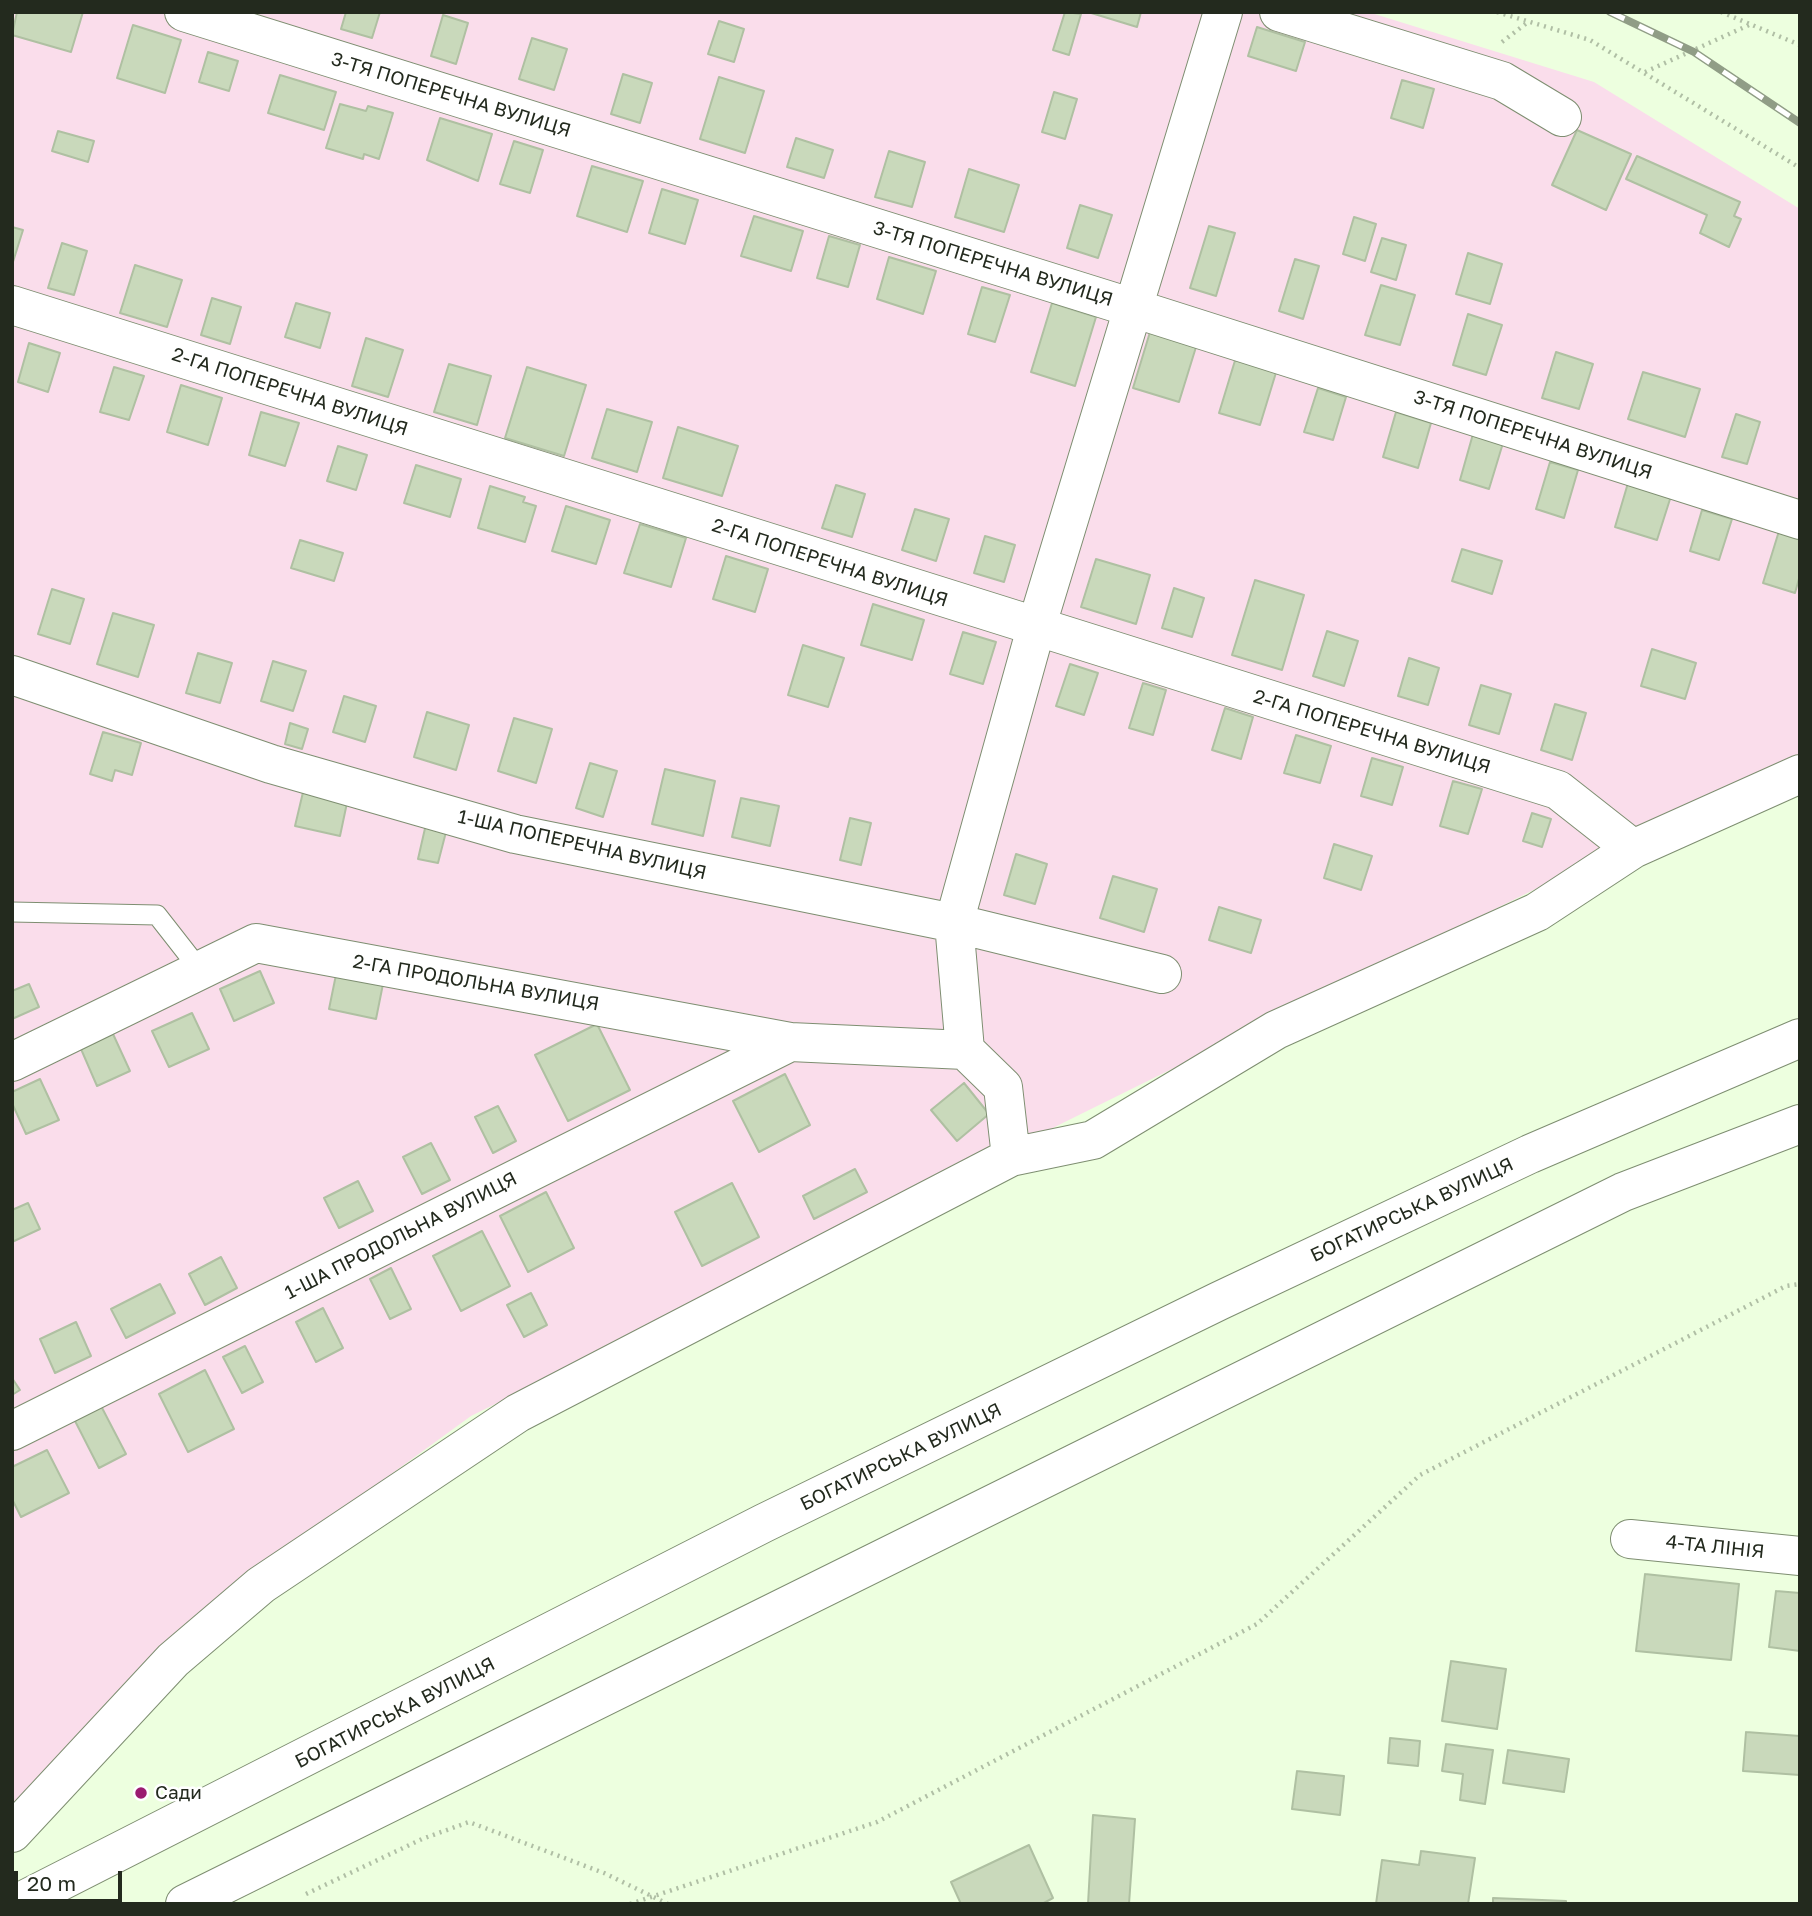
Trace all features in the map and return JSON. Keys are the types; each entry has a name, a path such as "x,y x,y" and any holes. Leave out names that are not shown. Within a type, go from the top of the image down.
{"street":[{"name":"3-ТЯ ПОПЕРЕЧНА ВУЛИЦЯ","path":"184,12 1133,308 1800,520"},
{"path":"1011,1157 1003,1087 965,1050 954,923 1037,628 1223,12"},
{"path":"1279,12 1502,81 1562,117"},
{"name":"2-ГА ПОПЕРЕЧНА ВУЛИЦЯ","path":"12,305 1558,790 1633,849"},
{"name":"1-ША ПОПЕРЕЧНА ВУЛИЦЯ","path":"12,675 271,764 515,834 954,923 1162,974"},
{"path":"12,1833 173,1660 261,1585 518,1413 1011,1157 1093,1140 1276,1030 1537,912 1633,849 1800,774"},
{"name":"2-ГА ПРОДОЛЬНА ВУЛИЦЯ","path":"12,1062 256,943 790,1042 965,1050"},
{"name":"БОГАТИРСЬКА ВУЛИЦЯ","path":"16,1904 764,1523 1219,1301 1530,1154 1800,1038"},
{"name":"1-ША ПРОДОЛЬНА ВУЛИЦЯ","path":"12,1431 790,1042"},
{"path":"185,1904 1623,1192 1800,1124"},
{"name":"4-ТА ЛІНІЯ","path":"1630,1539 1800,1556"}],"lane":[{"path":"12,912 157,915 200,970"}],"path":[{"path":"1497,12 1590,40 1800,168"},
{"path":"1721,12 1800,45"},
{"path":"1644,72 1749,25"},
{"path":"630,1904 877,1822 1256,1624 1420,1475 1786,1286 1800,1284"},
{"path":"306,1894 422,1839 469,1822 604,1873 668,1904"}],"shaded area":[{"path":"12,12 1368,12 1594,82 1800,209 1800,758 471,1416 295,1544 125,1688 12,1804"}],"building":[{"path":"17,12 83,12 71,52 12,35"},
{"path":"346,12 380,12 372,38 341,29"},
{"path":"1065,12 1081,14 1069,55 1053,50"},
{"path":"1088,12 1141,12 1137,27"},
{"path":"443,15 468,23 456,64 431,56"},
{"path":"719,21 744,29 734,62 708,54"},
{"path":"133,25 181,40 165,93 117,78"},
{"path":"1257,27 1305,42 1296,71 1248,56"},
{"path":"532,38 567,49 554,90 519,79"},
{"path":"208,52 238,61 229,91 199,82"},
{"path":"623,74 652,83 640,123 611,114"},
{"path":"280,75 336,92 324,130 268,113"},
{"path":"719,77 764,91 745,153 700,139"},
{"path":"1402,80 1434,89 1423,128 1391,118"},
{"path":"1054,92 1077,99 1065,139 1042,132"},
{"path":"340,104 366,111 368,106 393,113 379,159 364,154 363,159 326,148"},
{"path":"440,118 492,134 478,181 427,160"},
{"path":"1577,130 1631,154 1606,210 1552,185"},
{"path":"58,131 94,141 88,162 52,151"},
{"path":"796,138 833,150 824,178 787,167"},
{"path":"514,141 543,150 530,193 500,184"},
{"path":"889,151 925,162 912,207 875,197"},
{"path":"1637,156 1740,202 1734,216 1741,219 1729,247 1700,233 1707,215 1626,179"},
{"path":"592,166 643,181 627,232 577,216"},
{"path":"969,169 1019,185 1004,232 955,217"},
{"path":"662,189 698,200 685,244 649,233"},
{"path":"1080,205 1112,215 1098,258 1067,248"},
{"path":"754,216 803,231 791,271 741,256"},
{"path":"1354,217 1376,224 1365,261 1343,254"},
{"path":"1209,226 1235,233 1216,296 1190,288"},
{"path":"12,227 23,230 12,265"},
{"path":"829,236 860,245 848,287 817,278"},
{"path":"1382,238 1406,245 1396,280 1371,272"},
{"path":"62,243 87,251 74,295 48,288"},
{"path":"1468,253 1502,264 1490,304 1456,294"},
{"path":"889,257 936,271 923,314 877,299"},
{"path":"1295,259 1319,266 1303,319 1279,311"},
{"path":"135,265 182,280 167,327 120,313"},
{"path":"1381,285 1415,295 1400,345 1365,335"},
{"path":"982,287 1010,295 995,342 968,334"},
{"path":"212,298 241,307 230,344 201,335"},
{"path":"296,303 330,313 320,348 285,337"},
{"path":"1052,303 1096,317 1075,386 1031,372"},
{"path":"1468,314 1502,325 1486,375 1453,365"},
{"path":"1150,332 1196,347 1179,402 1133,388"},
{"path":"366,338 403,350 388,397 352,386"},
{"path":"29,343 60,353 48,392 18,382"},
{"path":"1556,352 1593,364 1579,409 1542,398"},
{"path":"1237,354 1278,366 1260,425 1219,413"},
{"path":"449,364 491,376 477,425 434,412"},
{"path":"114,367 144,376 129,420 100,412"},
{"path":"527,367 586,385 564,456 505,438"},
{"path":"1643,372 1700,389 1685,437 1628,419"},
{"path":"181,385 222,398 208,445 167,432"},
{"path":"1318,388 1346,397 1333,440 1304,432"},
{"path":"607,409 652,422 637,472 592,458"},
{"path":"261,412 299,423 285,466 249,455"},
{"path":"1396,412 1431,423 1418,468 1383,457"},
{"path":"1736,414 1760,422 1747,464 1722,457"},
{"path":"678,427 738,446 722,496 663,478"},
{"path":"1473,434 1503,443 1489,489 1460,480"},
{"path":"338,446 367,455 356,490 327,481"},
{"path":"1550,462 1578,470 1564,518 1536,509"},
{"path":"416,465 461,479 450,517 404,503"},
{"path":"1628,483 1671,496 1657,540 1615,527"},
{"path":"836,485 865,494 852,537 822,528"},
{"path":"490,486 525,497 523,502 536,506 525,542 478,528"},
{"path":"566,506 610,520 596,564 552,551"},
{"path":"915,509 949,519 936,561 902,550"},
{"path":"1702,510 1732,519 1719,560 1690,551"},
{"path":"640,524 686,538 671,587 624,573"},
{"path":"1779,531 1800,538 1800,575 1795,593 1763,583"},
{"path":"985,536 1015,545 1004,582 974,573"},
{"path":"300,540 343,553 334,581 291,568"},
{"path":"1462,549 1502,561 1492,594 1452,581"},
{"path":"726,556 768,569 755,612 713,599"},
{"path":"1096,559 1150,575 1136,624 1081,607"},
{"path":"1255,580 1304,595 1282,670 1232,655"},
{"path":"1174,588 1204,598 1192,637 1162,628"},
{"path":"52,589 84,599 70,644 38,634"},
{"path":"873,604 924,620 912,660 861,645"},
{"path":"113,613 154,625 138,677 97,664"},
{"path":"1327,631 1358,641 1344,686 1313,676"},
{"path":"963,632 996,642 983,684 950,674"},
{"path":"803,645 844,658 828,707 788,695"},
{"path":"1652,649 1696,663 1685,699 1641,686"},
{"path":"198,653 232,663 220,703 186,693"},
{"path":"1409,658 1439,668 1428,705 1398,696"},
{"path":"273,661 306,671 293,711 261,701"},
{"path":"1070,664 1098,673 1084,715 1056,706"},
{"path":"1143,683 1166,690 1153,735 1129,728"},
{"path":"1481,685 1511,694 1499,734 1469,725"},
{"path":"344,696 376,706 365,742 333,732"},
{"path":"1555,704 1586,713 1572,760 1541,750"},
{"path":"1225,708 1253,717 1241,759 1212,750"},
{"path":"427,712 469,725 456,770 414,757"},
{"path":"514,718 552,729 536,783 498,771"},
{"path":"290,723 308,729 302,749 285,744"},
{"path":"103,732 141,743 132,775 115,770 112,781 90,774"},
{"path":"1296,735 1331,746 1320,783 1284,773"},
{"path":"1372,758 1403,767 1392,805 1361,796"},
{"path":"590,763 617,771 603,817 576,808"},
{"path":"665,769 715,781 703,836 652,824"},
{"path":"1453,781 1482,789 1468,834 1440,826"},
{"path":"304,788 348,798 340,836 295,826"},
{"path":"741,798 779,806 770,846 732,837"},
{"path":"1532,813 1551,819 1542,847 1523,841"},
{"path":"850,818 871,823 861,865 840,860"},
{"path":"426,824 447,828 438,863 418,859"},
{"path":"1334,844 1372,856 1361,890 1324,878"},
{"path":"1016,854 1047,864 1035,904 1004,895"},
{"path":"1113,876 1157,889 1144,932 1100,918"},
{"path":"1219,907 1261,920 1251,953 1209,940"},
{"path":"338,965 385,974 376,1019 329,1009"},
{"path":"260,971 274,1003 234,1021 220,989"},
{"path":"29,984 39,1007 12,1019 12,991"},
{"path":"192,1013 209,1049 169,1067 152,1031"},
{"path":"597,1024 630,1090 568,1121 535,1055"},
{"path":"113,1034 130,1071 97,1086 81,1049"},
{"path":"785,1074 810,1125 759,1152 733,1101"},
{"path":"40,1079 59,1120 26,1134 12,1103 12,1092"},
{"path":"964,1083 989,1114 957,1141 931,1110"},
{"path":"498,1106 516,1141 493,1153 475,1117"},
{"path":"431,1143 450,1180 422,1194 403,1157"},
{"path":"855,1169 867,1192 814,1219 803,1196"},
{"path":"358,1181 373,1211 339,1228 324,1198"},
{"path":"732,1183 759,1237 702,1266 675,1212"},
{"path":"546,1192 574,1248 528,1272 500,1216"},
{"path":"28,1203 40,1229 12,1242 12,1210"},
{"path":"482,1231 510,1286 461,1311 433,1256"},
{"path":"221,1257 237,1288 205,1305 189,1274"},
{"path":"391,1268 411,1309 390,1319 370,1279"},
{"path":"160,1284 175,1313 126,1338 111,1309"},
{"path":"531,1293 547,1325 524,1337 507,1305"},
{"path":"323,1308 343,1348 316,1362 296,1322"},
{"path":"76,1322 91,1356 55,1373 40,1339"},
{"path":"245,1346 263,1382 242,1393 223,1357"},
{"path":"205,1370 234,1429 188,1452 159,1394"},
{"path":"12,1378 20,1390 12,1395"},
{"path":"100,1404 126,1454 99,1468 73,1417"},
{"path":"47,1450 69,1493 21,1517 12,1499 12,1467"},
{"path":"1645,1574 1739,1584 1731,1660 1636,1651"},
{"path":"1776,1591 1800,1593 1800,1651 1769,1647"},
{"path":"1451,1661 1506,1669 1497,1729 1442,1721"},
{"path":"1746,1732 1800,1736 1800,1775 1743,1771"},
{"path":"1390,1738 1420,1741 1418,1766 1388,1763"},
{"path":"1446,1744 1493,1750 1485,1804 1460,1800 1463,1774 1442,1771"},
{"path":"1508,1750 1569,1759 1564,1792 1503,1783"},
{"path":"1297,1771 1344,1776 1340,1815 1292,1809"},
{"path":"1093,1815 1135,1819 1129,1904 1088,1904"},
{"path":"1029,1845 1053,1898 1042,1904 961,1904 951,1882"},
{"path":"1421,1851 1475,1858 1468,1904 1376,1904 1382,1860 1419,1865"},
{"path":"1493,1898 1566,1901 1566,1904 1493,1904"}],"railway":[{"path":"1610,12 1694,52 1800,123"}],"place":[{"name":"Сади","path":"141,1793"}]}
